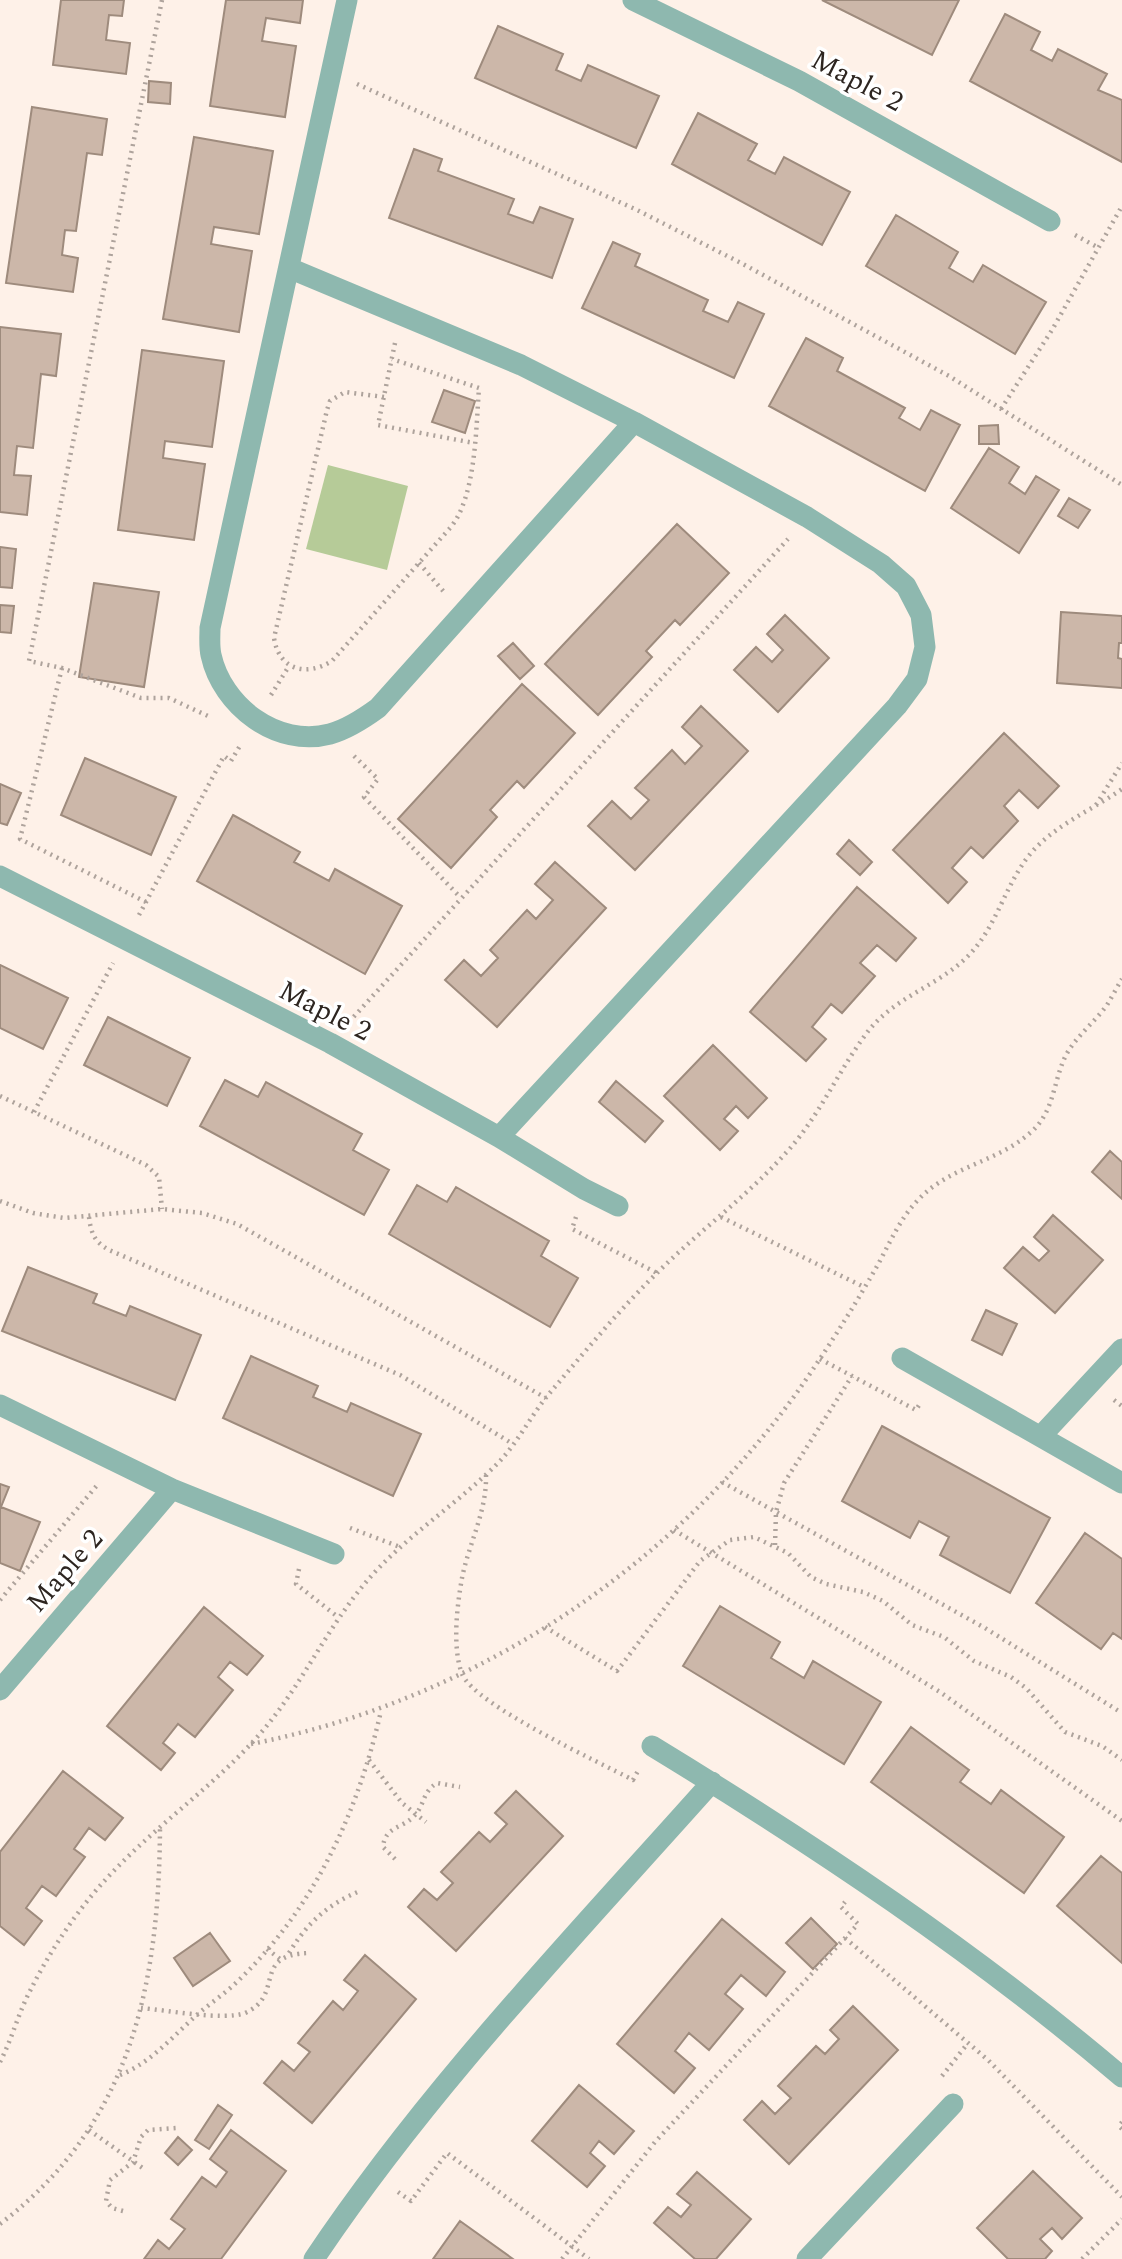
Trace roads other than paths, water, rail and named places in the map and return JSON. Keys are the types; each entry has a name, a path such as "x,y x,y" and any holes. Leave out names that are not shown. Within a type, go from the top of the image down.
{"street":[{"path":"347,0 209,628 211,654 220,679 234,701 256,720 277,732 290,734 330,734 355,724 378,708 634,422"},
{"name":"Maple 2","path":"633,0 811,88 1050,221"},
{"path":"289,268 521,365 634,422 807,517 881,564 906,586 921,615 925,647 917,679 897,706 499,1137"},
{"name":"Maple 2","path":"0,877 330,1043 618,1206"},
{"path":"1042,1435 1122,1349"},
{"path":"902,1358 1042,1435 1122,1483"},
{"path":"0,1405 172,1489 334,1554"},
{"name":"Maple 2","path":"0,1690 172,1489"},
{"path":"652,1746 864,1881 1049,2016 1122,2077"},
{"path":"314,2259 375,2174 479,2044 712,1782"},
{"path":"807,2259 953,2104"}]}
